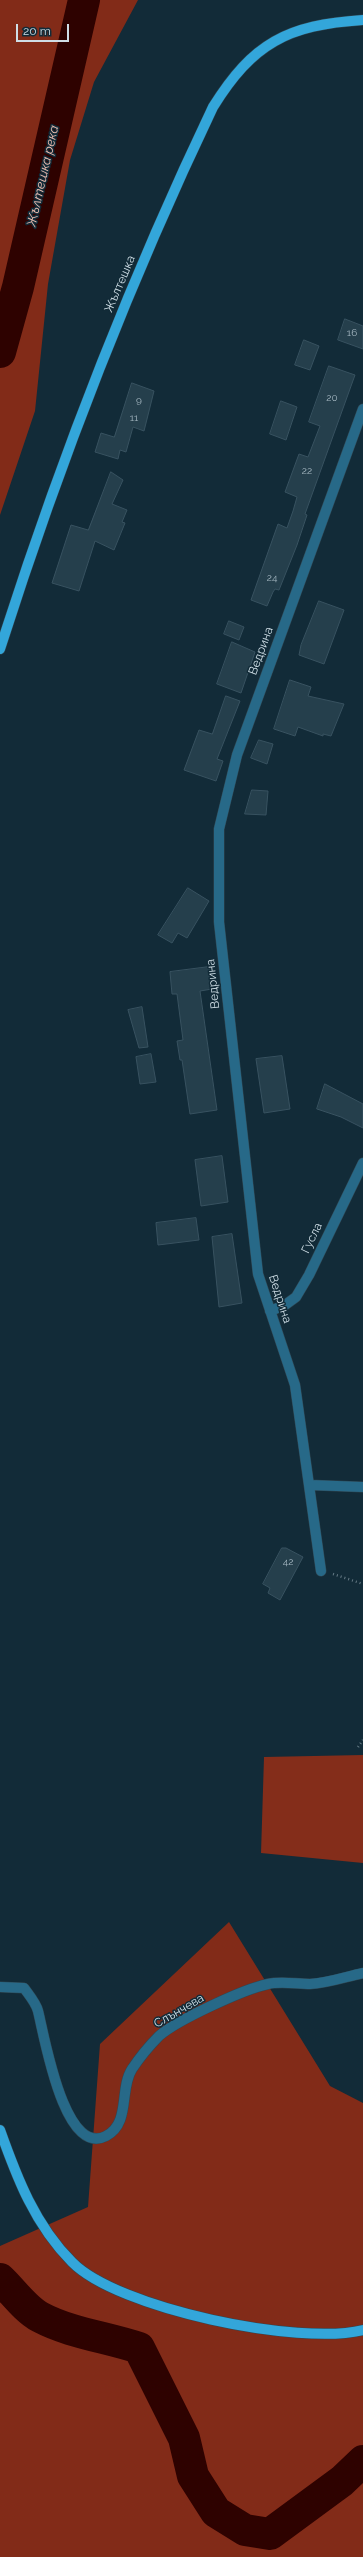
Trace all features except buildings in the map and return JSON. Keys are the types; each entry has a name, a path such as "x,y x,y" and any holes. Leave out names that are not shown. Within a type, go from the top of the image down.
{"main road":[{"name":"Жълтешка","path":"0,649 27,564 91,385 213,107 231,78 259,50 286,34 319,26 363,20"},
{"path":"0,2130 18,2183 44,2228 72,2262 101,2284 155,2304 244,2327 302,2334 354,2332 363,2330"}],"street":[{"name":"Ведрина","path":"321,1571 295,1385 258,1274 220,930 219,829 237,755 363,409"},
{"name":"Гусла","path":"270,1311 285,1306 296,1297 309,1275 363,1163"},
{"path":"310,1485 363,1487"},
{"name":"Слънчева","path":"0,1986 24,1988 30,1996 38,2010 54,2082 66,2108 84,2134 94,2139 105,2137 116,2129 121,2117 125,2084 131,2070 160,2036 170,2029 231,1998 268,1984 330,1982 363,1973"}],"path":[{"path":"321,1571 363,1584"},
{"path":"358,1747 363,1740"}],"shaded area":[{"path":"0,0 138,0 94,82 70,160 48,284 35,411 0,515"},
{"path":"363,1755 363,1863 261,1853 264,1757"},
{"path":"229,1922 330,2086 363,2103 363,2557 0,2557 0,2246 88,2207 100,2044"}],"waterway":[{"name":"Жълтешка река","path":"0,352 18,287 84,0"},
{"name":"Жълтешка река","path":"0,2279 34,2314 40,2317 63,2327 139,2348 184,2438 193,2476 216,2512 245,2530 270,2534 342,2481 363,2461"}]}
